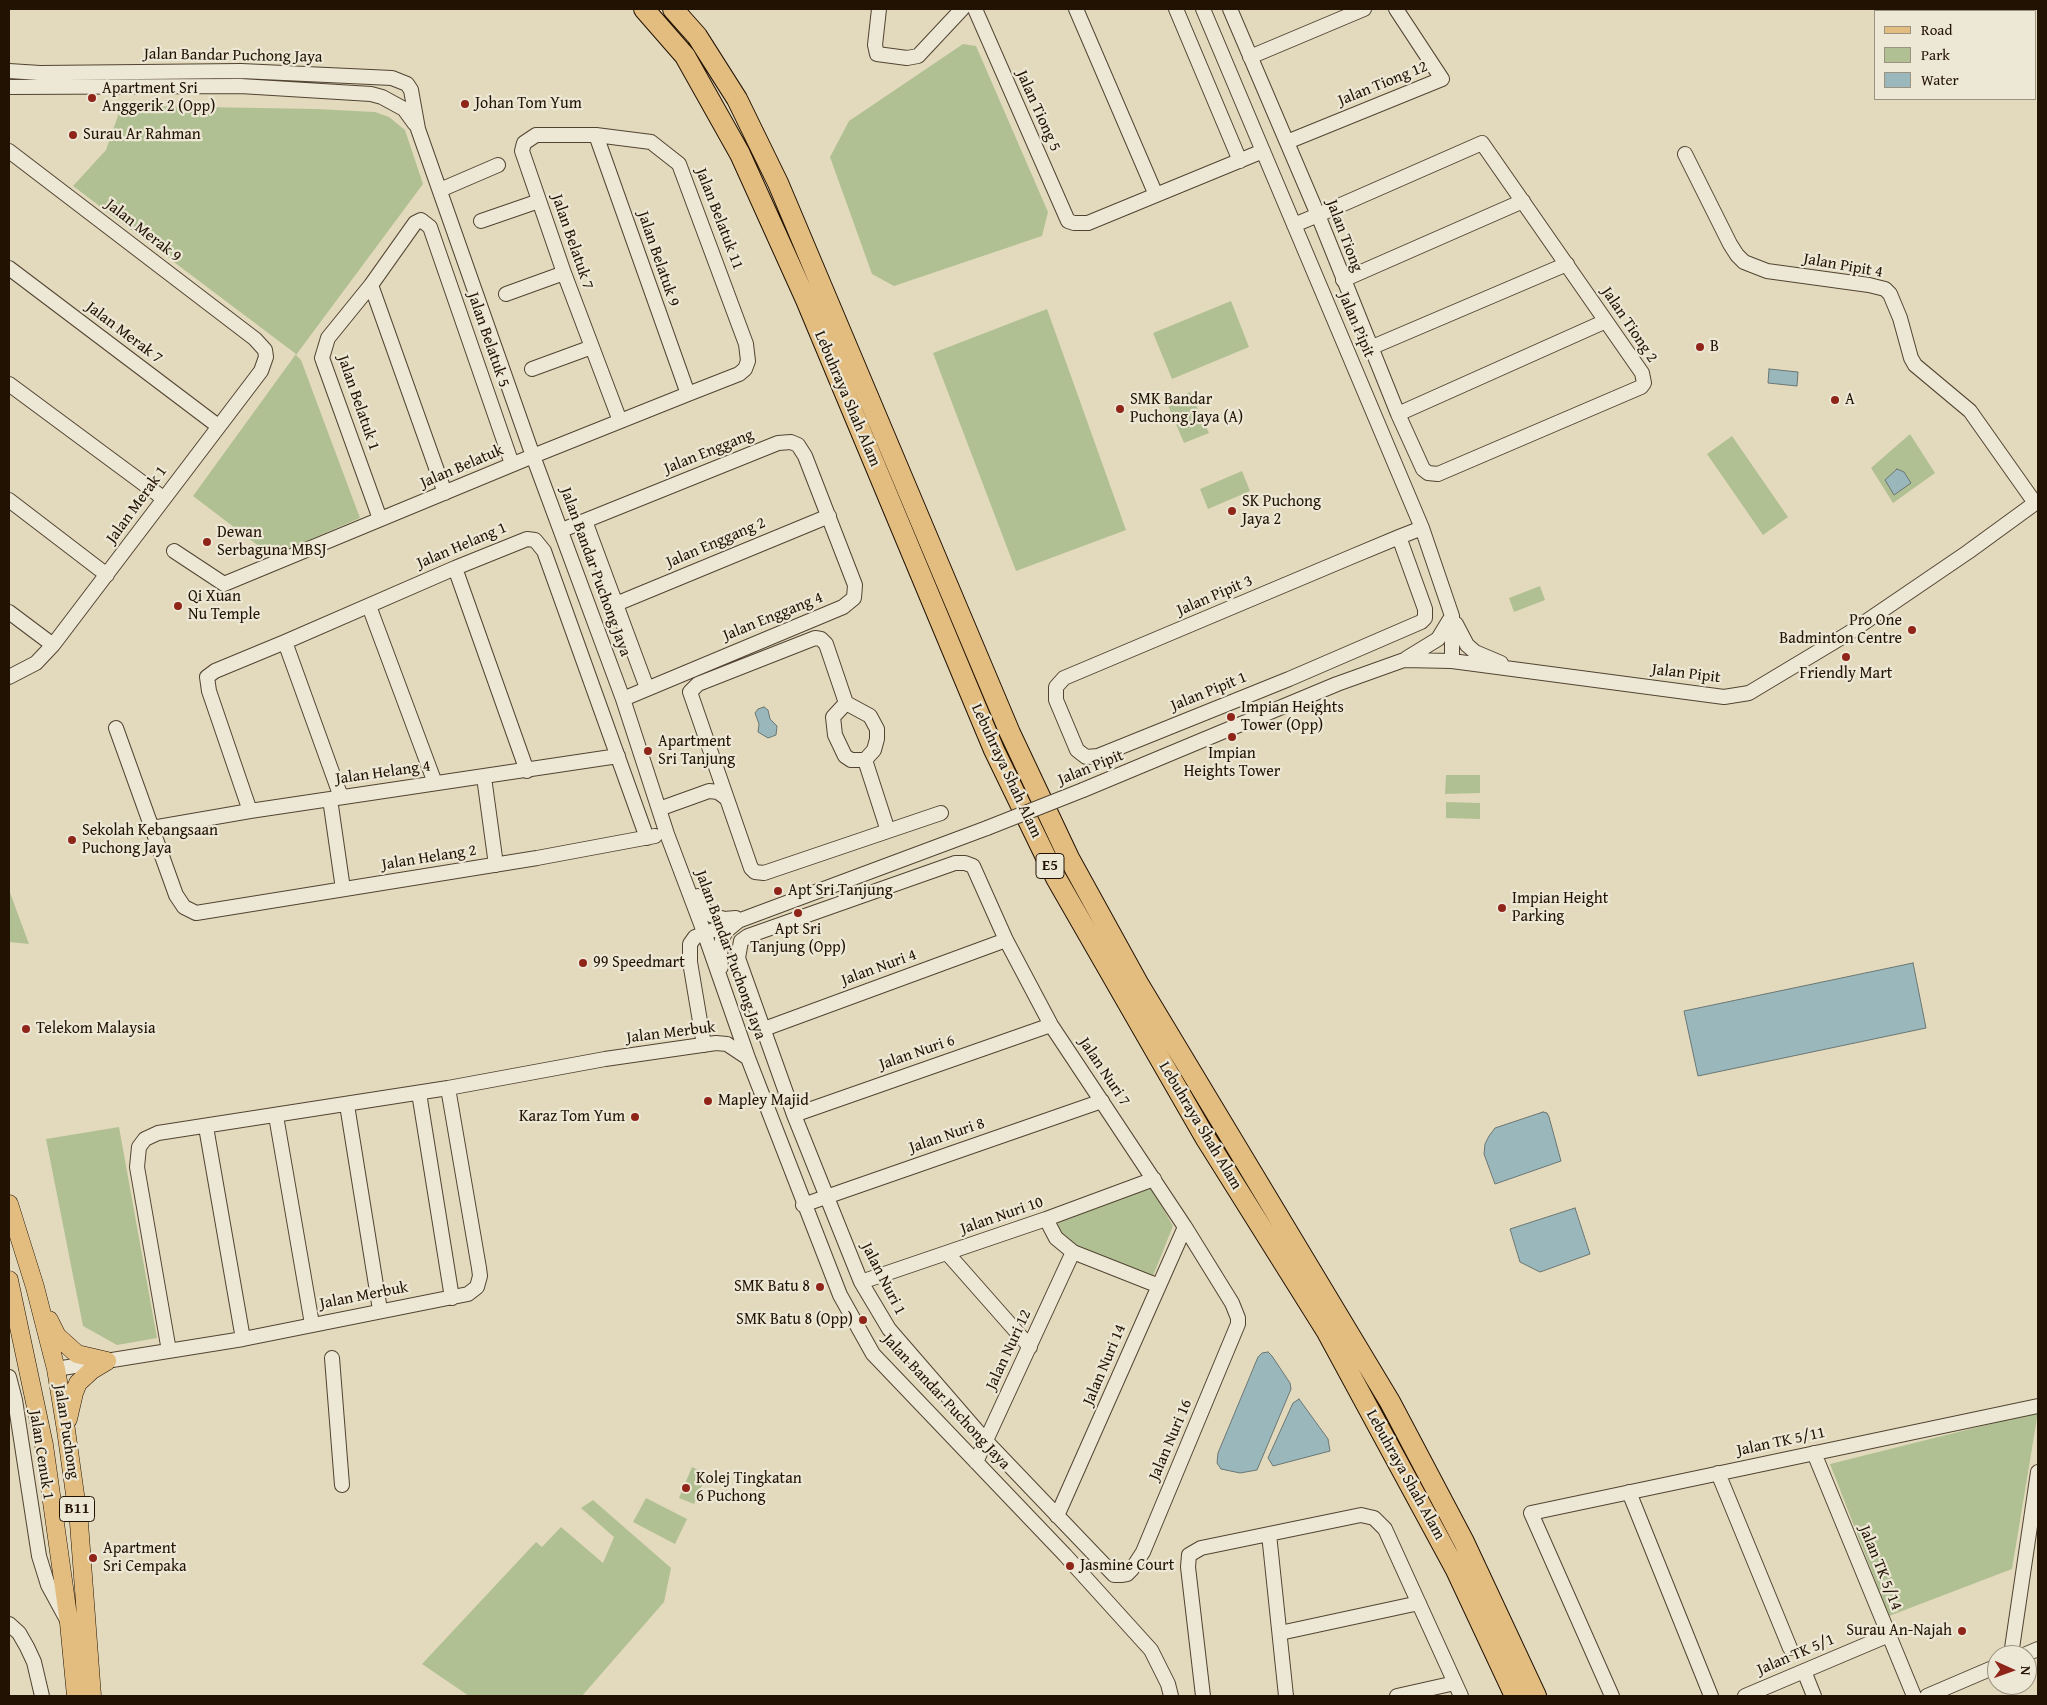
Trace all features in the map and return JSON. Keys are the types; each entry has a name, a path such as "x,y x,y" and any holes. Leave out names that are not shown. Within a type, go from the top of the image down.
{"highway":[{"name":"Lebuhraya Shah Alam","path":"644,9 685,56 740,154 806,300 994,750 1056,878 1206,1139 1327,1332 1456,1570 1515,1696"},
{"name":"Lebuhraya Shah Alam","path":"673,9 697,36 737,99 778,183 1010,733 1069,858 1140,985 1390,1402 1464,1542 1536,1696"}],"main road":[{"name":"Jalan Puchong","path":"9,1204 35,1287 56,1369 79,1523 92,1696"},
{"path":"35,1287 50,1323 57,1336 65,1345 77,1354 107,1361"},
{"name":"Jalan Puchong","path":"11,1288 44,1444 69,1623 76,1696"},
{"path":"11,1288 24,1313 38,1356 45,1364 56,1369 49,1378 46,1391 47,1432 44,1444"},
{"path":"66,1430 70,1407 78,1383 92,1370 107,1361"}],"street":[{"path":"879,9 876,45 878,54 907,58 918,56 962,9"},
{"name":"Jalan Tiong 5","path":"975,9 1068,221 1088,223 1156,195"},
{"path":"1076,9 1156,195 1263,151"},
{"path":"1176,9 1240,161"},
{"name":"Jalan Pipit","path":"1203,9 1422,528 1452,616 1452,661"},
{"name":"Jalan Tiong","path":"1230,9 1318,215 1370,348 1425,471"},
{"path":"1250,57 1364,9"},
{"name":"Jalan Tiong 12","path":"1287,142 1442,79 1396,9"},
{"name":"Jalan Bandar Puchong Jaya","path":"9,71 40,73 212,70 392,78 407,84 411,90 418,129 533,456 623,698 670,840 748,1058 803,1205 840,1295 873,1354 1065,1554 1150,1650 1168,1684 1171,1696"},
{"name":"Jalan Bandar Puchong Jaya","path":"9,86 240,86 370,94 382,97 404,108 418,129"},
{"name":"Jalan Belatuk 7","path":"596,135 536,135 524,144 522,151 564,273 620,421"},
{"name":"Jalan Belatuk 11","path":"596,135 651,142 679,164 746,344"},
{"name":"Jalan Belatuk 9","path":"596,135 688,394"},
{"name":"Jalan Tiong 2","path":"1318,215 1482,143 1642,374 1644,383 1641,387 1438,474 1425,471"},
{"name":"Jalan Merak 9","path":"9,151 255,339"},
{"name":"Jalan Pipit 4","path":"1685,154 1730,244 1744,262 1767,270 1877,287 1890,294 1897,309 1911,358 1915,364 1970,410 2037,502"},
{"path":"440,190 498,165"},
{"path":"481,221 539,201"},
{"path":"1343,280 1523,201"},
{"path":"1294,225 1318,215"},
{"name":"Jalan Belatuk 1","path":"380,519 322,358 328,338 371,285 416,223 421,220 430,227"},
{"name":"Jalan Belatuk 5","path":"430,227 512,464"},
{"path":"1370,348 1567,264"},
{"name":"Jalan Merak 7","path":"9,268 218,426"},
{"path":"506,294 564,273"},
{"path":"371,285 445,493"},
{"path":"1398,414 1606,322"},
{"name":"Jalan Merak 1","path":"9,677 36,663 53,645 265,364 265,350 255,339"},
{"name":"Jalan Belatuk","path":"174,551 224,584 512,464 739,374 745,369 748,361 746,344"},
{"path":"532,369 592,347"},
{"path":"9,384 163,498"},
{"name":"Jalan Enggang","path":"562,530 784,442 798,445 802,450 829,516"},
{"path":"1406,488 1418,480 1425,471"},
{"path":"9,500 107,575"},
{"name":"Jalan Pipit","path":"704,932 987,828 1337,684 1404,660 1452,661 1724,697 1749,693 1849,633 1968,552 2037,502"},
{"name":"Jalan Enggang 2","path":"616,604 829,516"},
{"name":"Jalan Enggang 4","path":"623,698 849,603 854,598 855,585 829,516"},
{"path":"585,521 648,688"},
{"name":"Jalan Pipit 3","path":"1064,720 1056,700 1056,687 1064,678 1422,528"},
{"name":"Jalan Pipit 1","path":"1064,720 1077,750 1086,757 1098,756 1421,622 1426,614 1398,537"},
{"name":"Jalan Helang 1","path":"250,811 208,691 207,677 214,671 527,539 535,540 548,560 647,838"},
{"path":"455,568 527,771"},
{"path":"368,606 436,784"},
{"path":"9,612 53,645"},
{"path":"1452,616 1467,645 1475,652 1518,670"},
{"path":"1404,660 1438,639 1452,616"},
{"path":"846,704 833,717 835,735 845,756 851,760 865,760 874,750 877,729 870,716 846,704 826,644 821,639 815,638 698,684 690,692 716,772 751,868 755,872 764,873 941,813"},
{"path":"285,642 335,798 343,889"},
{"path":"116,728 152,828"},
{"name":"Jalan Helang 4","path":"152,828 250,811 618,756"},
{"path":"865,760 888,831"},
{"path":"709,791 715,782 716,772"},
{"path":"484,777 496,865"},
{"path":"659,809 709,791 718,792 726,798"},
{"name":"Jalan Helang 2","path":"152,828 179,902 189,911 196,913 496,865 647,838 670,840"},
{"name":"Jalan Pipit","path":"670,840 704,909 711,915 724,919 742,918"},
{"name":"Jalan Nuri 7","path":"748,936 955,863 964,862 972,866 1006,940 1051,1025 1154,1178 1232,1303"},
{"path":"724,988 720,956 722,939 726,931 742,918"},
{"path":"704,932 695,937 690,944 689,953 704,1045"},
{"name":"Jalan Nuri 1","path":"748,936 741,941 738,958 794,1115 861,1282 889,1329 986,1441 1114,1575"},
{"name":"Jalan Nuri 4","path":"764,1029 1006,940"},
{"name":"Jalan Nuri 6","path":"794,1115 1051,1025"},
{"name":"Jalan Merbuk","path":"169,1351 137,1167 139,1147 145,1139 158,1133 419,1094 605,1059 704,1045 727,1044 748,1058"},
{"name":"Jalan Merbuk","path":"56,1369 243,1339 380,1310 452,1298 473,1292 477,1288 480,1276 448,1088"},
{"path":"419,1094 452,1298"},
{"name":"Jalan Nuri 8","path":"803,1205 1102,1101"},
{"path":"347,1105 380,1310"},
{"path":"276,1116 312,1324"},
{"path":"206,1127 243,1339"},
{"name":"Jalan Nuri 10","path":"861,1282 948,1254 1154,1178"},
{"path":"1046,1219 1056,1238 1073,1252 1159,1286"},
{"name":"Jalan Nuri 14","path":"1057,1516 1185,1227"},
{"name":"Jalan Nuri 12","path":"976,1462 1073,1252"},
{"path":"948,1254 1030,1346"},
{"name":"Jalan Nuri 16","path":"1114,1575 1127,1574 1137,1562 1145,1547 1238,1324 1236,1311 1232,1303"},
{"path":"332,1358 342,1485"},
{"name":"Jalan Cenuk 1","path":"9,1376 15,1400 40,1556 48,1584 69,1623"},
{"name":"Jalan TK 5/11","path":"1612,1696 1531,1513 2038,1406"},
{"name":"Jalan TK 5/14","path":"1814,1453 1914,1696"},
{"path":"2013,1645 2032,1555 2038,1472"},
{"path":"1718,1473 1790,1648"},
{"path":"1629,1492 1711,1696"},
{"path":"1203,1696 1188,1567 1189,1555 1201,1548 1361,1516 1374,1518 1385,1529 1461,1696"},
{"path":"1269,1534 1286,1696"},
{"path":"1280,1633 1419,1603"},
{"path":"9,1624 19,1634 30,1654 42,1696"},
{"name":"Jalan TK 5/1","path":"1745,1696 1889,1635"},
{"path":"1927,1696 1987,1670"},
{"path":"1804,1671 1814,1696"},
{"path":"1397,1696 1455,1683"}],"green space":[{"path":"963,44 976,46 1048,212 1042,236 894,286 872,274 830,157 849,121"},
{"path":"121,107 375,112 389,117 405,130 423,184 296,355 301,360 360,518 272,556 193,496 296,354 73,186 106,150"},
{"path":"1231,301 1249,347 1172,379 1153,333"},
{"path":"1047,309 1126,530 1016,571 933,353"},
{"path":"1190,392 1209,433 1184,443 1167,403"},
{"path":"1910,434 1935,473 1893,503 1871,468"},
{"path":"1732,436 1788,517 1763,535 1707,454"},
{"path":"1242,471 1250,491 1208,509 1200,489"},
{"path":"1540,586 1545,600 1514,612 1509,598"},
{"path":"1446,775 1480,775 1480,793 1445,794"},
{"path":"1446,802 1480,803 1480,819 1446,818"},
{"path":"9,890 29,944 9,942"},
{"path":"119,1127 157,1338 117,1345 83,1326 46,1139"},
{"path":"1151,1187 1173,1226 1153,1276 1071,1246 1054,1221"},
{"path":"2038,1412 2012,1569 1889,1616 1830,1464"},
{"path":"692,1467 707,1474 694,1504 679,1498"},
{"path":"646,1498 687,1519 675,1544 633,1522"},
{"path":"593,1500 671,1568 664,1602 582,1696 469,1696 422,1664 536,1542 542,1547 561,1527 603,1563 614,1537 581,1508"}],"water":[{"path":"1769,369 1798,372 1797,386 1768,383"},
{"path":"1897,469 1904,472 1911,483 1894,495 1885,480"},
{"path":"764,707 768,710 770,719 777,726 776,735 768,738 758,732 759,724 755,713 758,709"},
{"path":"1913,963 1926,1028 1698,1076 1684,1011"},
{"path":"1543,1112 1547,1113 1549,1117 1561,1161 1495,1184 1484,1154 1485,1144 1489,1136 1495,1128"},
{"path":"1575,1208 1590,1254 1540,1272 1520,1262 1510,1229"},
{"path":"1268,1352 1290,1383 1291,1389 1257,1470 1240,1473 1221,1469 1217,1463 1218,1453 1258,1357 1262,1353"},
{"path":"1299,1399 1328,1439 1330,1451 1273,1466 1268,1458 1293,1403"}],"place":[{"name":"Apartment Sri Anggerik 2 (Opp)","path":"92,98"},
{"name":"Johan Tom Yum","path":"465,104"},
{"name":"Surau Ar Rahman","path":"73,135"},
{"name":"B","path":"1700,347"},
{"name":"A","path":"1835,400"},
{"name":"SMK Bandar Puchong Jaya (A)","path":"1120,409"},
{"name":"SK Puchong Jaya 2","path":"1232,511"},
{"name":"Dewan Serbaguna MBSJ","path":"207,542"},
{"name":"Qi Xuan Nu Temple","path":"178,606"},
{"name":"Pro One Badminton Centre","path":"1912,630"},
{"name":"Friendly Mart","path":"1846,657"},
{"name":"Impian Heights Tower (Opp)","path":"1231,717"},
{"name":"Impian Heights Tower","path":"1232,737"},
{"name":"Apartment Sri Tanjung","path":"648,751"},
{"name":"Sekolah Kebangsaan Puchong Jaya","path":"72,840"},
{"name":"Apt Sri Tanjung","path":"778,891"},
{"name":"Impian Height Parking","path":"1502,908"},
{"name":"Apt Sri Tanjung (Opp)","path":"798,913"},
{"name":"99 Speedmart","path":"583,963"},
{"name":"Telekom Malaysia","path":"26,1029"},
{"name":"Mapley Majid","path":"708,1101"},
{"name":"Karaz Tom Yum","path":"635,1117"},
{"name":"SMK Batu 8","path":"820,1287"},
{"name":"SMK Batu 8 (Opp)","path":"863,1320"},
{"name":"Kolej Tingkatan 6 Puchong","path":"686,1488"},
{"name":"Apartment Sri Cempaka","path":"93,1558"},
{"name":"Jasmine Court","path":"1070,1566"},
{"name":"Surau An-Najah","path":"1962,1631"}]}
